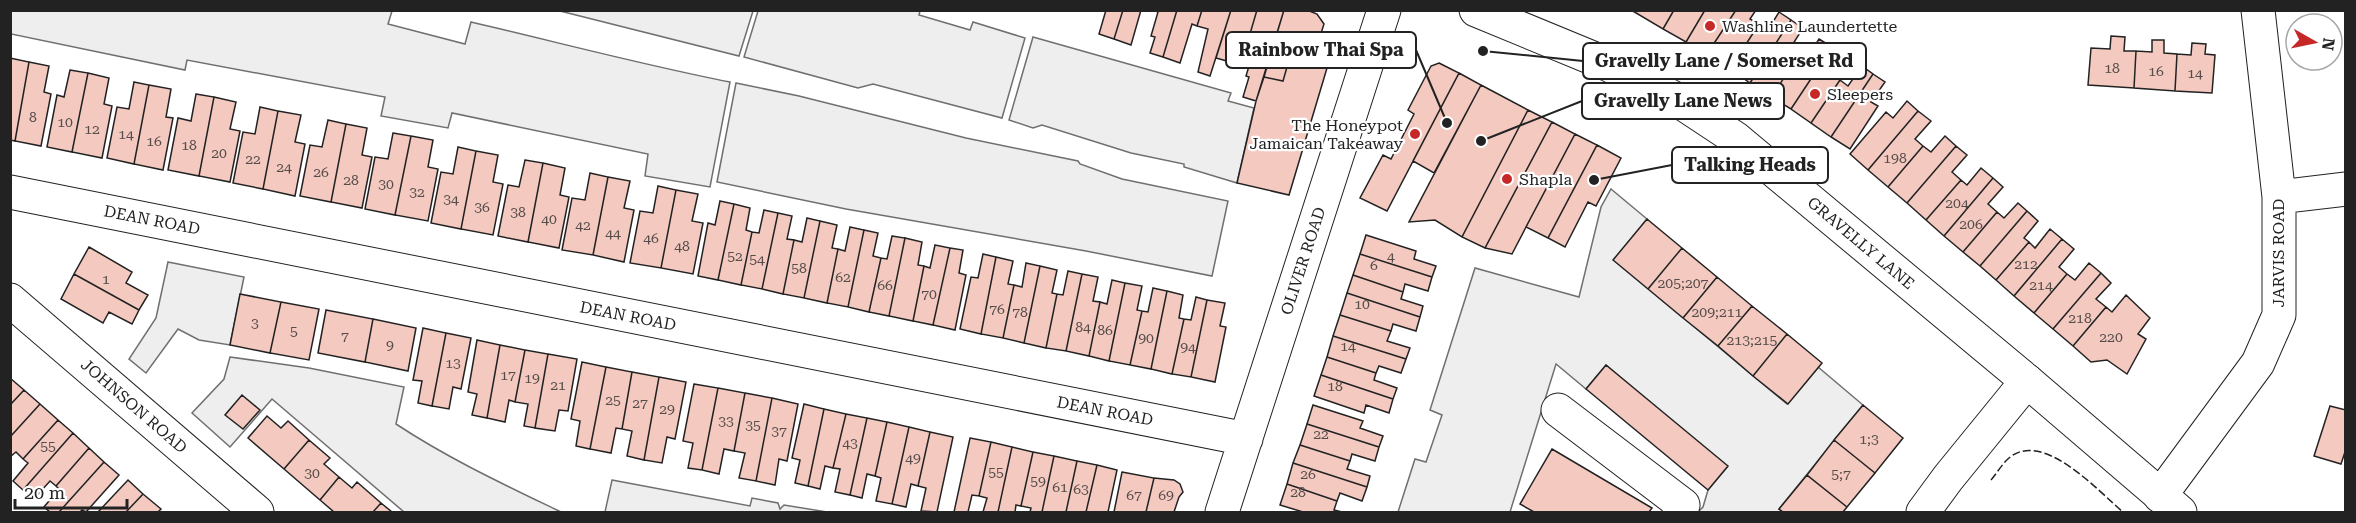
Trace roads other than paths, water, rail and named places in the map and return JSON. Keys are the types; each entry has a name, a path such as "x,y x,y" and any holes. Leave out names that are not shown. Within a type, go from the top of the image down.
{"street":[{"name":"OLIVER ROAD","path":"1222,513 1384,10"},
{"name":"JARVIS ROAD","path":"2170,504 2258,363 2279,315 2279,197 2258,10"},
{"name":"GRAVELLY LANE","path":"1486,12 1607,64 1676,99 1735,138 2027,381 2170,504"},
{"path":"2279,197 2346,189"},
{"name":"DEAN ROAD","path":"10,192 1246,439"},
{"name":"JOHNSON ROAD","path":"10,300 256,513"},
{"path":"1923,513 1948,478 2027,381"},
{"path":"1558,410 1683,505 1679,513"}],"place":[{"name":"Washline Laundertette","path":"1710,26"},
{"name":"Gravelly Lane / Somerset Rd","path":"1483,51"},
{"name":"Sleepers","path":"1815,94"},
{"name":"Rainbow Thai Spa","path":"1447,123"},
{"name":"The Honeypot Jamaican Takeaway","path":"1415,134"},
{"name":"Gravelly Lane News","path":"1481,141"},
{"name":"Shapla","path":"1507,179"},
{"name":"Talking Heads","path":"1594,180"}]}
